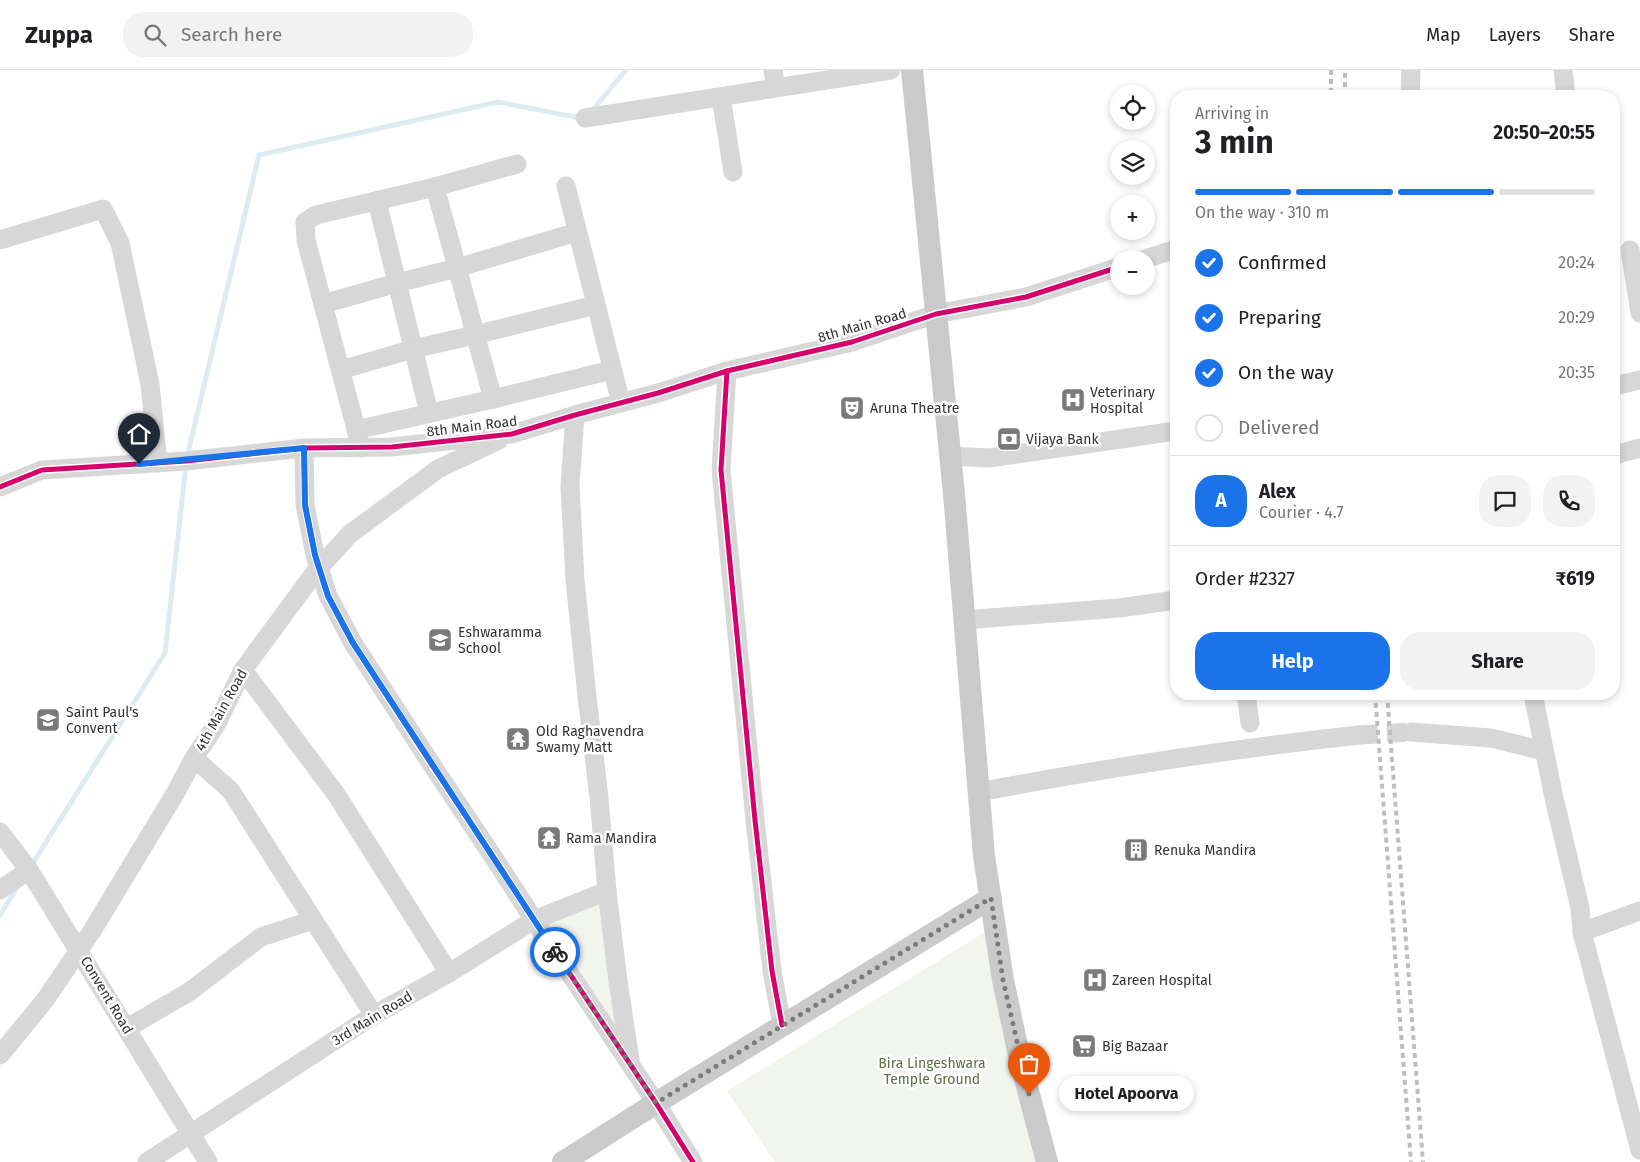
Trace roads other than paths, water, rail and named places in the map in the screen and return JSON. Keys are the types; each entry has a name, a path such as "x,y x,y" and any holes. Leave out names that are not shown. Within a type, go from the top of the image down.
{"main road":[{"path":"912,70 950,456 984,856 1003,980 1014,1033 1047,1162"},
{"path":"563,1162 782,1025 991,898"}],"street":[{"path":"585,118 721,97 775,79 891,70"},
{"path":"1410,90 1411,70"},
{"path":"1563,70 1565,90"},
{"path":"721,97 733,172"},
{"path":"517,164 435,187 316,214 305,222 306,240 359,439 429,412 493,399 612,370"},
{"path":"566,186 620,403"},
{"path":"435,187 493,399"},
{"path":"377,201 429,412"},
{"path":"0,240 103,209 120,244 150,384 158,463"},
{"path":"323,304 457,268 577,232"},
{"path":"1628,249 1640,313"},
{"path":"1155,255 1170,250"},
{"name":"8th Main Road","path":"0,487 42,470 158,463 304,448 359,439 392,447 512,434 658,393 727,371 852,342 936,314 1026,297 1110,270"},
{"path":"341,370 413,349 596,305"},
{"path":"727,371 721,470 754,820 772,971 782,1025"},
{"path":"1620,385 1640,380"},
{"path":"575,415 570,486 575,580 599,798 607,891 631,1066"},
{"path":"950,456 989,458 1170,432"},
{"name":"4th Main Road","path":"0,1055 44,1000 92,931 194,758 216,725 243,670 319,568 350,534 438,469 512,434"},
{"path":"304,448 305,505 315,555 328,596 353,643 656,1103 692,1162"},
{"path":"1620,453 1640,448"},
{"path":"964,620 1119,608 1170,601"},
{"path":"243,670 336,794 449,973"},
{"path":"1247,700 1250,723"},
{"path":"1533,700 1580,908 1582,932 1640,1150"},
{"path":"1410,732 1491,738 1544,751"},
{"path":"978,792 1064,776 1259,746 1359,734"},
{"path":"194,758 231,791 374,1015"},
{"name":"Convent Road","path":"0,832 29,870 208,1162"},
{"path":"0,890 29,870"},
{"name":"3rd Main Road","path":"147,1162 374,1015 449,973 534,920 607,891"},
{"path":"1582,932 1640,911"},
{"path":"127,1028 189,992 261,937 313,920"}],"waterway":[{"path":"591,112 626,70"},
{"path":"187,457 259,155 498,102 581,118"},
{"path":"31,866 165,653 186,465"},
{"path":"0,915 18,886"}],"tunnel":[{"path":"1359,735 1411,732"}],"railway":[{"path":"1331,70 1331,90"},
{"path":"1345,70 1345,90"},
{"path":"1375,700 1411,1162"},
{"path":"1387,700 1423,1162"}],"place":[{"name":"Veterinary Hospital","path":"1073,400"},
{"name":"Aruna Theatre","path":"852,408"},
{"name":"Vijaya Bank","path":"1009,439"},
{"name":"Eshwaramma School","path":"440,640"},
{"name":"Saint Paul's Convent","path":"48,720"},
{"name":"Old Raghavendra Swamy Matt","path":"518,739"},
{"name":"Rama Mandira","path":"549,838"},
{"name":"Renuka Mandira","path":"1136,850"},
{"name":"Zareen Hospital","path":"1095,980"},
{"name":"Big Bazaar","path":"1084,1046"},
{"name":"Hotel Apoorva","path":"1029,1094"}],"park label":[{"name":"Bira Lingeshwara Temple Ground","path":"932,1072"}]}
